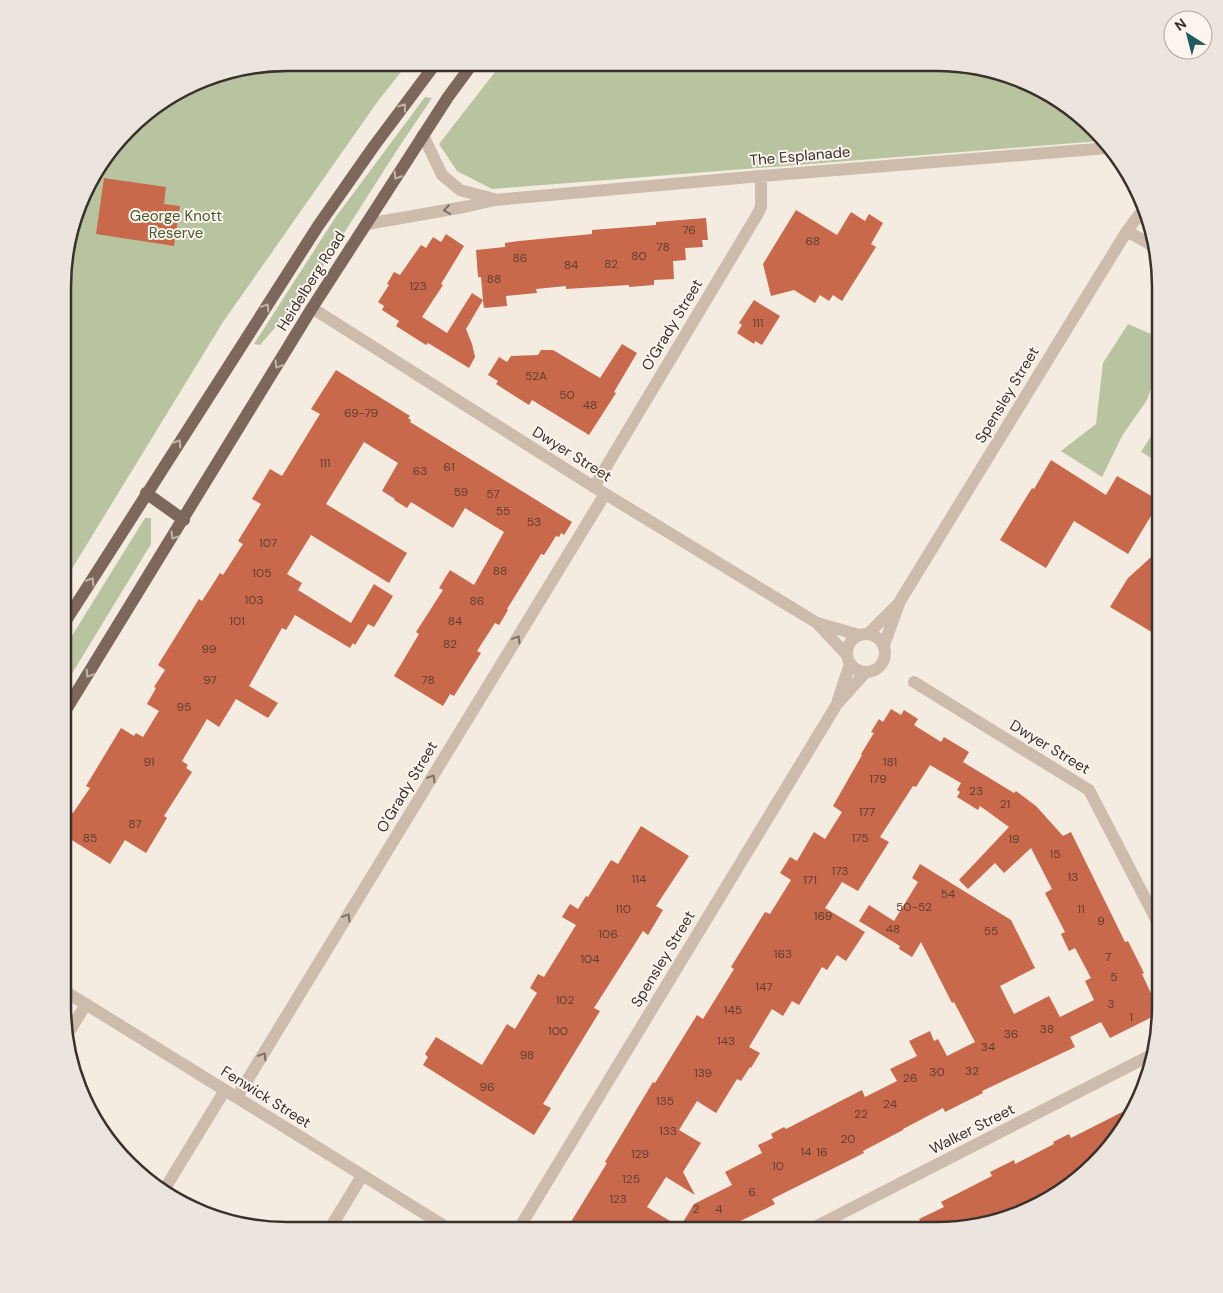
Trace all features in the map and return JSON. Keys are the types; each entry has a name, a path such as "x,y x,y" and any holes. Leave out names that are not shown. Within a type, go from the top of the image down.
{"main road":[{"name":"Heidelberg Road","path":"71,612 318,226 430,71"},
{"name":"Heidelberg Road","path":"71,702 184,520 312,308 448,97 467,71"},
{"path":"146,493 184,520"}],"street":[{"name":"The Esplanade","path":"424,135 442,175 460,190 495,200"},
{"name":"The Esplanade","path":"367,224 495,200 1101,149"},
{"name":"O'Grady Street","path":"237,1097 599,490 757,216 761,206 761,176"},
{"name":"Spensley Street","path":"884,645 900,601 1127,230 1139,215"},
{"path":"1127,230 1147,243"},
{"name":"Dwyer Street","path":"312,308 599,490 817,623 848,659"},
{"name":"Spensley Street","path":"863,634 900,601"},
{"name":"Dwyer Street","path":"817,623 863,634"},
{"path":"863,634 875,635 884,645 885,658 882,664 871,672 865,673 858,671 848,659 850,641 863,634"},
{"name":"Spensley Street","path":"837,704 848,659"},
{"name":"Spensley Street","path":"523,1222 837,704 865,673"},
{"name":"Dwyer Street","path":"914,682 1089,790 1152,912"},
{"name":"Fenwick Street","path":"71,995 438,1222"},
{"path":"72,1026 86,1004"},
{"name":"Walker Street","path":"825,1222 1145,1058"},
{"path":"167,1185 224,1090"},
{"path":"334,1222 362,1176"}],"green space":[{"name":"George Knott Reserve","path":"287,71 402,71 378,101 223,322 71,570 71,287 73,259 83,218 100,179 125,145 156,116 179,100 218,83 245,75"},
{"path":"496,71 936,71 964,73 1005,83 1044,100 1078,125 1094,141 492,189 457,171 439,144"},
{"path":"425,97 432,98 307,291 260,345 254,344 335,218"},
{"path":"1128,324 1152,334 1152,385 1147,400 1122,436 1102,477 1061,451 1096,424 1103,363"},
{"path":"1152,435 1152,458 1141,452"},
{"path":"145,518 151,518 151,544 71,675 71,637"}],"building":[{"path":"104,178 166,187 164,204 180,206 174,246 96,234"},
{"path":"796,210 837,235 851,212 865,221 869,214 883,223 871,244 876,247 842,301 833,295 829,301 820,295 815,303 794,290 771,296 763,264"},
{"path":"706,218 708,240 702,240 703,247 685,248 686,260 673,261 674,279 654,280 654,285 566,289 566,286 536,289 537,293 506,296 507,306 484,308 481,277 478,277 476,250 505,247 505,243 519,241 592,234 592,230 656,225 656,222"},
{"path":"446,234 464,246 441,284 443,285 422,317 447,333 472,293 483,300 466,329 475,357 469,368 428,343 426,345 396,326 399,321 382,310 384,306 378,302 389,285 387,284 394,272 400,275 421,245 426,248 433,237 441,242"},
{"path":"754,300 780,316 762,345 755,341 754,344 737,333 742,325 739,323"},
{"path":"622,344 637,353 614,392 616,393 589,435 532,400 529,405 496,384 498,381 488,375 499,357 507,362 511,356 538,355 541,350 553,350 600,378"},
{"path":"336,370 410,416 408,418 411,420 410,422 572,522 564,535 561,533 559,537 556,536 544,555 541,554 499,625 495,623 477,651 481,653 454,696 450,694 443,706 394,676 419,634 416,632 443,590 439,588 450,570 474,585 504,532 465,508 453,528 411,502 407,508 394,500 382,491 398,463 364,442 326,504 407,553 389,583 311,535 287,574 302,583 298,590 351,623 374,584 393,596 374,627 368,624 355,645 353,643 350,648 295,615 286,630 282,628 249,686 278,703 268,718 236,699 219,727 207,719 182,761 188,765 186,768 192,772 164,816 167,818 146,853 125,840 110,864 71,839 71,812 73,813 90,788 86,786 121,728 134,736 136,733 143,737 159,711 147,704 156,688 154,687 165,670 158,665 199,599 202,601 220,573 223,575 243,544 238,541 261,504 252,499 270,469 282,476 320,414 311,409"},
{"path":"1051,460 1106,495 1117,476 1152,496 1152,514 1128,554 1074,521 1046,568 1000,540 1032,488 1034,489"},
{"path":"1152,556 1152,632 1110,607 1128,578"},
{"path":"891,709 901,715 904,710 918,719 914,725 941,742 944,737 969,752 963,762 1014,793 1016,791 1036,806 1063,836 1071,832 1125,942 1128,941 1144,973 1142,974 1152,996 1151,1017 1110,1038 1101,1022 1070,1037 1075,1047 982,1091 983,1093 945,1112 943,1108 863,1151 864,1153 772,1199 775,1204 738,1222 683,1222 694,1204 732,1185 725,1172 762,1153 758,1145 773,1138 771,1134 784,1127 786,1129 862,1090 865,1097 897,1081 890,1069 917,1056 909,1041 930,1031 934,1041 938,1039 947,1056 975,1042 954,1002 952,1003 921,942 912,957 899,949 900,946 859,921 869,905 894,921 918,882 912,878 920,864 1011,920 1035,968 1000,986 1014,1014 1049,996 1060,1017 1094,1000 1085,981 1091,978 1075,948 1069,951 1061,934 1065,932 1045,893 1052,889 1031,848 1004,873 995,863 968,889 959,880 1009,827 980,806 978,810 957,797 960,792 957,790 961,783 930,765 916,787 913,786 880,837 889,842 858,891 842,882 825,908 865,932 846,961 837,955 827,970 822,967 799,1005 792,1001 783,1016 772,1009 749,1047 760,1053 751,1068 741,1081 737,1079 716,1113 697,1101 679,1130 701,1143 683,1172 695,1195 666,1177 647,1207 672,1222 571,1222 653,1082 655,1083 697,1015 703,1019 734,969 731,967 765,912 770,914 791,880 780,873 790,857 797,861 814,832 825,839 842,812 833,806 874,733 871,732 879,719 883,722"},
{"path":"641,826 689,856 656,906 663,910 648,935 643,931 594,1008 600,1011 543,1104 551,1108 534,1135 423,1065 428,1057 425,1054 436,1037 482,1065 507,1024 515,1029 537,993 530,988 538,974 544,977 576,925 562,917 570,904 578,909 586,896 588,897 611,860 618,864"},
{"path":"1124,1111 1098,1148 1078,1168 1044,1193 1005,1210 978,1218 921,1222 919,1219 944,1207 941,1202 992,1176 990,1172 1014,1160 1015,1164 1069,1134 1071,1138"}]}
